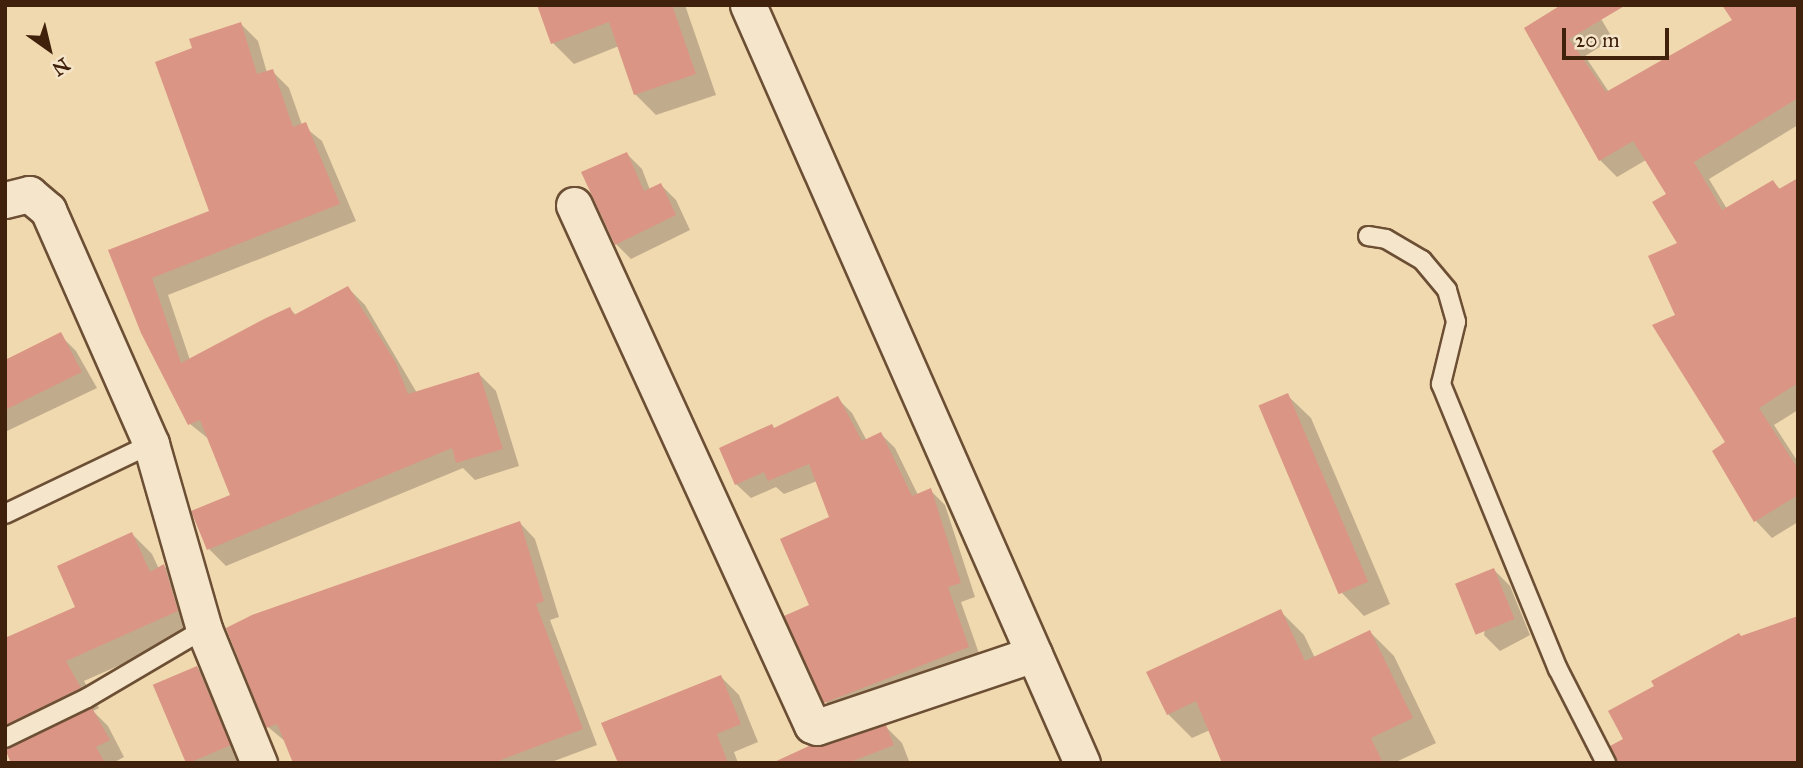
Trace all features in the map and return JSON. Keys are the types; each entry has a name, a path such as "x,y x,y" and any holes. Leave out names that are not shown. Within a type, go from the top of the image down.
{"street":[{"path":"748,5 1082,763"},
{"path":"5,200 29,194 48,210 151,444 204,629 259,763"},
{"path":"574,205 812,725 817,727 1034,654"}],"lane":[{"path":"1368,236 1386,239 1422,261 1447,290 1456,323 1441,384 1558,669 1605,763"},
{"path":"5,514 151,444"},
{"path":"5,738 87,698 204,629"}],"building":[{"path":"537,5 672,5 696,74 634,95 609,22 551,44"},
{"path":"1561,5 1626,5 1569,39 1606,92 1732,20 1722,5 1798,5 1798,98 1694,162 1722,210 1773,180 1779,189 1798,178 1798,383 1759,408 1798,469 1798,495 1754,522 1712,451 1725,442 1652,325 1675,315 1648,256 1677,243 1652,202 1666,194 1633,141 1599,161 1524,28"},
{"path":"241,22 257,74 273,69 293,127 306,122 340,204 152,278 181,363 266,318 290,307 294,315 348,286 396,363 408,394 479,372 503,449 456,463 452,448 207,550 191,511 230,495 200,420 188,425 141,333 108,250 209,211 155,62 192,48 189,39"},
{"path":"627,152 644,191 661,183 676,215 615,245 581,172"},
{"path":"61,332 82,372 5,410 5,360"},
{"path":"1288,393 1368,582 1339,594 1259,406"},
{"path":"838,396 862,441 881,432 912,496 931,488 961,583 948,587 969,647 824,703 784,616 809,605 780,539 829,517 809,464 768,481 764,472 735,485 719,448 772,424 774,428"},
{"path":"520,521 544,601 536,604 583,729 493,763 293,763 277,724 266,728 226,628 252,615"},
{"path":"132,532 150,572 164,564 178,611 66,661 81,688 5,725 5,638 75,607 57,566"},
{"path":"1494,568 1515,619 1476,635 1455,584"},
{"path":"1281,609 1305,661 1370,630 1413,718 1371,738 1383,763 1222,763 1196,701 1167,715 1146,672"},
{"path":"1798,616 1798,763 1617,763 1610,746 1623,739 1608,711 1654,686 1651,681 1739,633 1741,636"},
{"path":"197,666 231,745 186,763 153,685"},
{"path":"721,675 741,724 717,734 728,763 618,763 601,723"},
{"path":"92,708 110,740 96,747 105,763 11,763 5,749"},
{"path":"886,725 894,745 848,763 772,763 809,746 823,746"}]}
